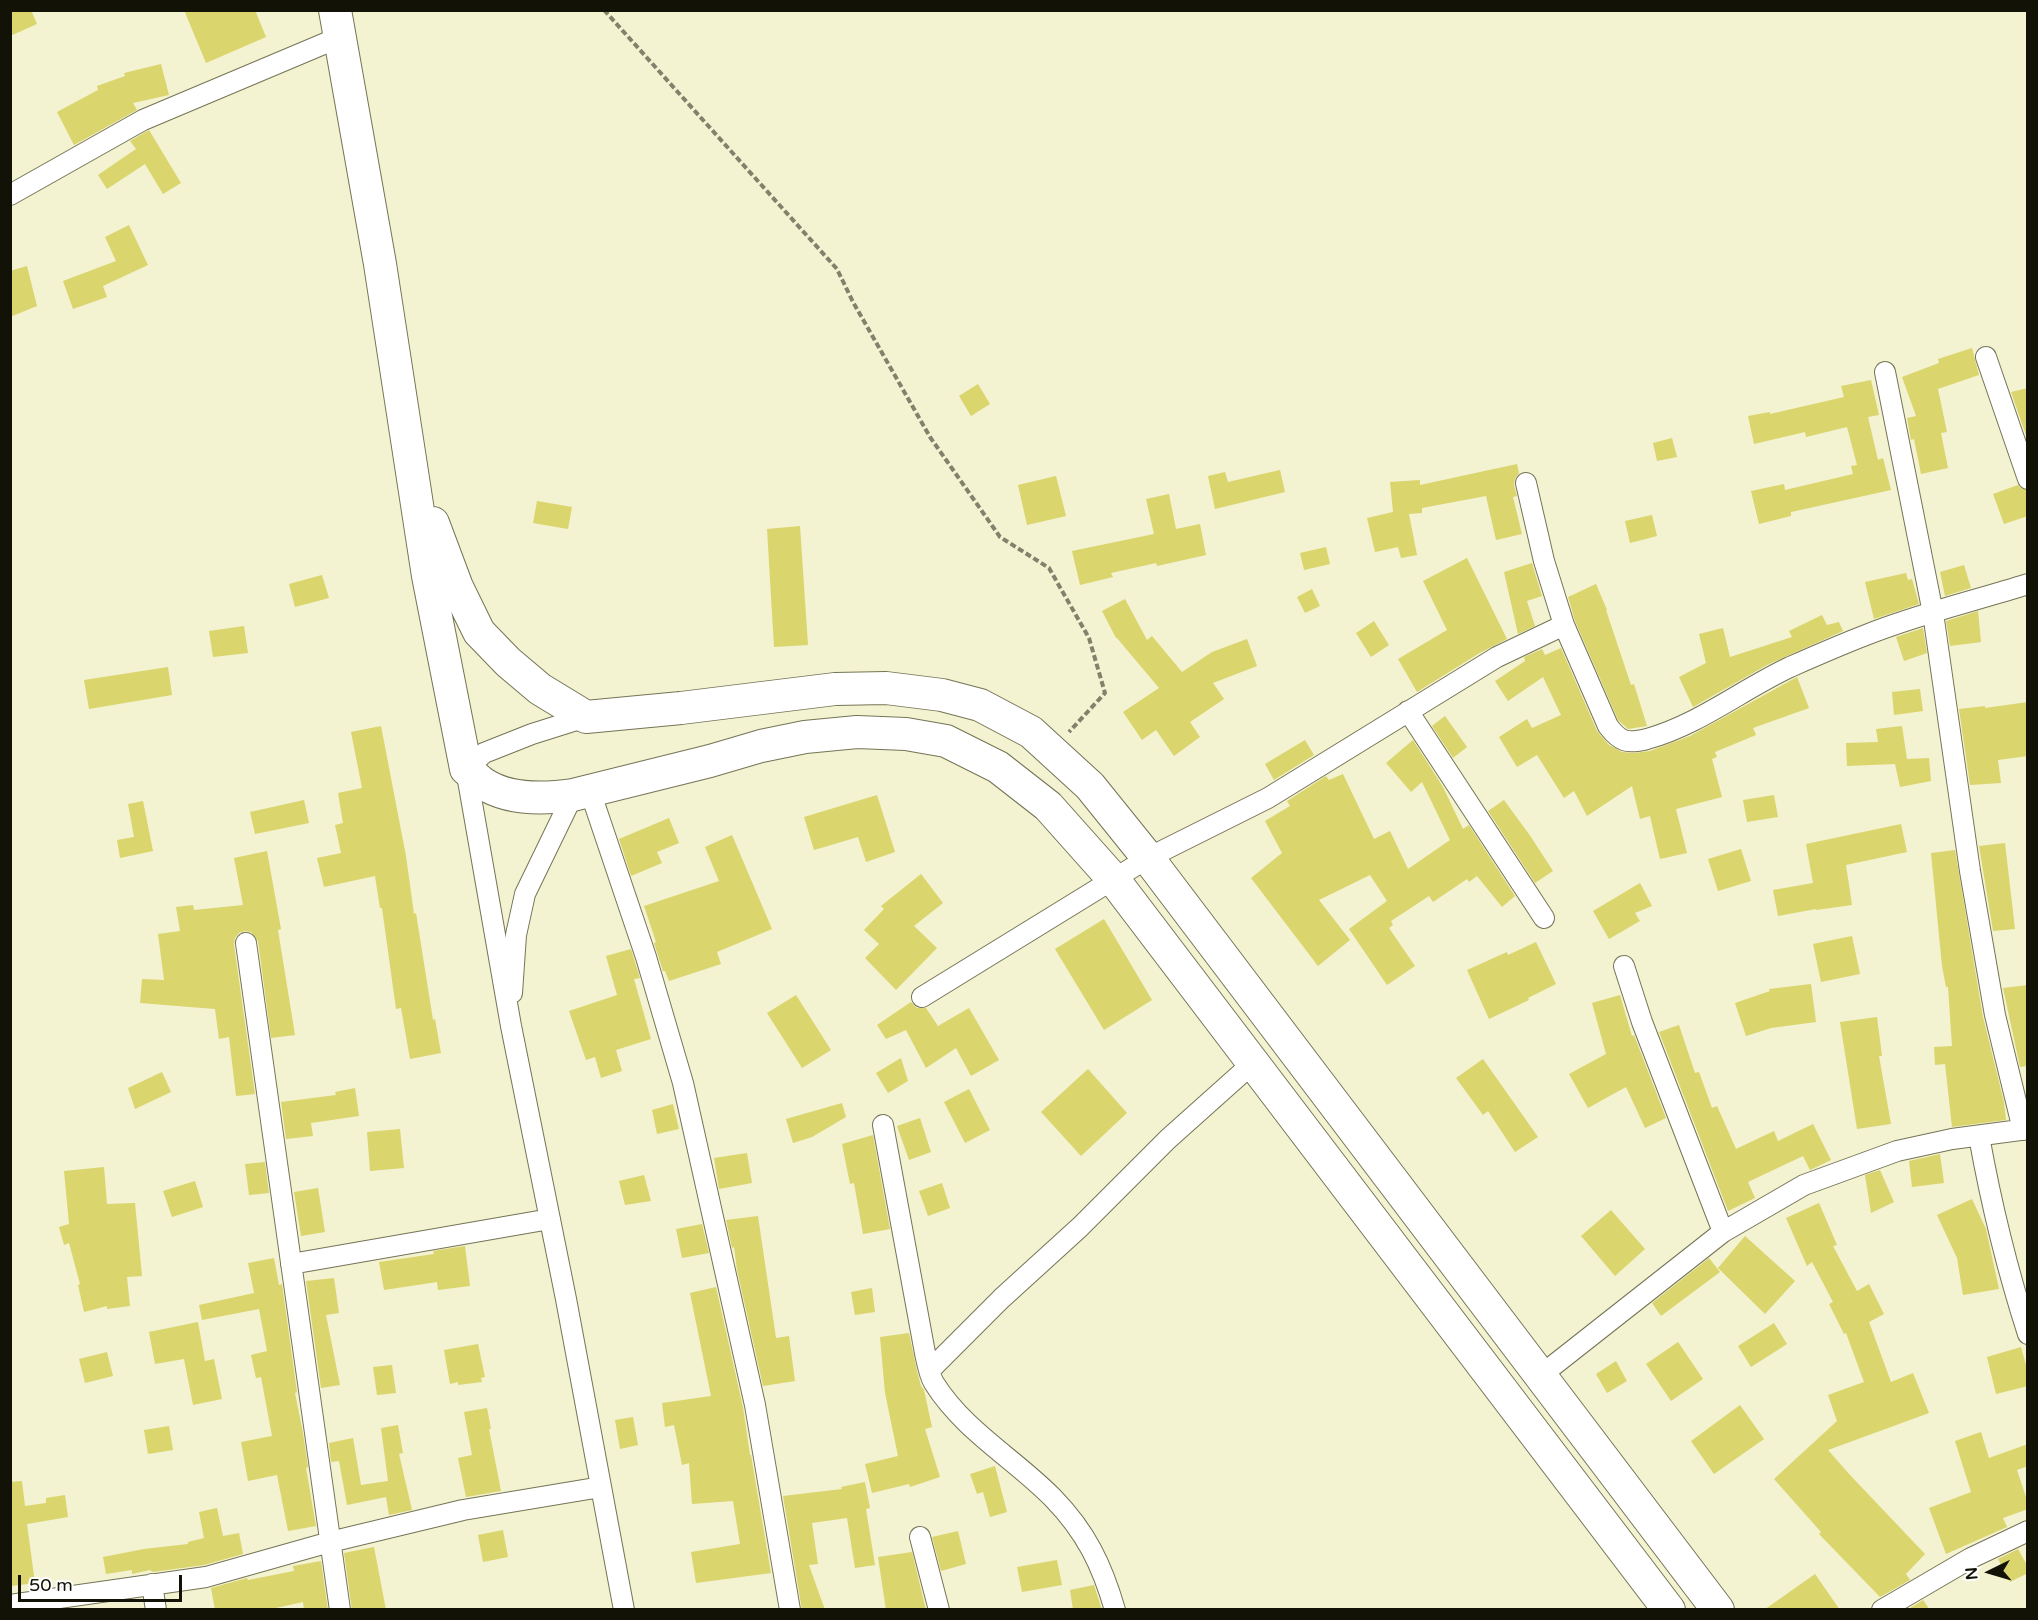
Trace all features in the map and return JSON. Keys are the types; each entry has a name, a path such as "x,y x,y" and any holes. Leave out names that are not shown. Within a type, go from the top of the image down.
{"main road":[{"path":"338,24 380,264 428,576 466,769 485,785 509,794 532,798 582,793 761,746 805,737 858,732 906,734 946,741 998,766 1048,806 1114,880 1669,1610"},
{"path":"410,463 456,586 479,632 508,662 540,689 586,717 835,689 886,688 942,695 980,705 1037,738 1090,786 1148,858 1718,1610"}],"street":[{"path":"10,195 143,120 338,24"},
{"path":"1986,357 2028,479"},
{"path":"1540,1376 1723,1232 1804,1185 1897,1151 1952,1139 2025,1130 1991,993 1968,860 1933,613 1885,372"},
{"path":"1526,483 1544,561 1564,625 1608,726 1617,739 1628,742 1673,730 1732,701 1787,669 1866,634 2028,584"},
{"path":"922,997 1148,858 1268,798 1497,657 1564,625"},
{"path":"1408,711 1544,918"},
{"path":"586,717 532,734 484,753 466,769 511,1026 624,1610"},
{"path":"511,1026 516,935 525,894 582,793"},
{"path":"582,793 646,957 683,1083 755,1405 790,1610"},
{"path":"246,943 340,1610"},
{"path":"1624,966 1642,1022 1723,1232"},
{"path":"930,1370 1002,1298 1080,1227 1168,1139 1253,1063"},
{"path":"883,1125 925,1353 933,1381 953,1409 1053,1497 1085,1535 1105,1575 1114,1610"},
{"path":"1979,1136 1991,1199 2013,1290 2028,1334"},
{"path":"291,1264 550,1219"},
{"path":"11,1605 206,1577 330,1542 463,1510 601,1487"},
{"path":"1882,1610 1971,1558 2028,1531"},
{"path":"920,1537 939,1610"},
{"path":"152,1584 156,1610"}],"path":[{"path":"604,10 837,269 853,302 930,436 1000,537 1049,568 1089,638 1105,693 1064,737 1037,738"}],"building":[{"path":"10,10 31,10 37,24 10,36"},
{"path":"184,10 255,10 266,37 206,63"},
{"path":"161,64 169,95 133,103 137,110 74,145 57,112 98,90 97,86 125,76 124,73"},
{"path":"149,130 181,183 163,194 145,164 107,189 98,175 136,149 130,141"},
{"path":"129,225 148,265 103,286 107,297 73,309 63,281 116,261 105,237"},
{"path":"27,266 37,306 10,317 10,271"},
{"path":"1972,348 1979,375 1938,389 1947,432 1941,433 1948,468 1921,474 1907,418 1916,416 1902,377 1939,363 1938,359"},
{"path":"1871,380 1879,415 1868,417 1878,460 1883,458 1891,490 1791,512 1791,516 1759,524 1751,491 1784,484 1785,490 1853,474 1851,466 1857,465 1847,427 1806,437 1805,432 1754,444 1748,416 1770,412 1770,414 1844,397 1841,386"},
{"path":"978,384 990,404 971,416 959,396"},
{"path":"2028,388 2028,441 2011,392"},
{"path":"1672,438 1677,457 1657,461 1653,443"},
{"path":"1517,464 1519,473 1514,485 1517,496 1513,497 1522,534 1496,540 1486,496 1422,508 1422,513 1409,514 1417,555 1401,558 1398,547 1375,552 1367,518 1393,512 1390,482 1420,480 1420,485"},
{"path":"1280,470 1285,492 1215,509 1208,476 1225,472 1228,482"},
{"path":"1056,476 1066,516 1027,525 1018,485"},
{"path":"2018,485 2028,491 2028,516 2004,524 1993,494"},
{"path":"1169,494 1176,529 1200,524 1206,555 1111,573 1113,577 1080,585 1072,551 1154,534 1146,499"},
{"path":"537,501 572,507 568,529 533,523"},
{"path":"1652,515 1657,536 1630,543 1625,521"},
{"path":"800,526 808,645 774,647 767,529"},
{"path":"1326,547 1330,564 1304,570 1300,553"},
{"path":"1467,558 1507,639 1417,692 1398,659 1447,630 1423,581"},
{"path":"1532,563 1542,596 1527,601 1535,626 1518,634 1504,572"},
{"path":"1964,565 1971,588 1945,596 1940,572"},
{"path":"1906,573 1908,580 1912,579 1919,604 1874,619 1865,582"},
{"path":"322,575 329,598 295,607 289,584"},
{"path":"1596,584 1607,610 1631,685 1634,684 1647,726 1628,729 1618,720 1575,621 1568,597"},
{"path":"1312,589 1320,606 1305,613 1297,597"},
{"path":"1125,599 1147,640 1152,636 1182,672 1212,652 1247,639 1257,666 1213,683 1224,699 1190,722 1200,737 1174,756 1156,730 1142,740 1123,712 1159,688 1116,638 1102,611"},
{"path":"1978,611 1981,642 1950,646 1946,621"},
{"path":"1822,615 1827,625 1839,622 1843,631 1767,665 1693,707 1679,677 1706,663 1699,634 1723,628 1730,657 1792,637 1789,631"},
{"path":"1374,621 1389,645 1371,657 1356,633"},
{"path":"244,626 248,653 213,657 209,631"},
{"path":"1923,628 1927,653 1904,661 1896,637"},
{"path":"1561,648 1597,731 1609,745 1622,752 1650,751 1690,736 1797,677 1809,708 1753,728 1756,735 1715,752 1717,757 1712,759 1722,797 1676,809 1687,853 1660,859 1650,816 1640,819 1632,786 1587,816 1574,791 1564,798 1537,755 1517,767 1499,737 1527,719 1532,728 1561,715 1543,677 1508,701 1495,681 1525,661 1524,657 1542,649 1545,655"},
{"path":"168,667 172,695 89,709 84,680"},
{"path":"1920,689 1923,711 1894,715 1892,692"},
{"path":"2028,702 2028,756 1998,760 2001,783 1970,785 1959,709"},
{"path":"1445,716 1467,747 1453,758 1432,726"},
{"path":"381,726 406,856 433,1020 435,1019 441,1053 410,1059 401,1008 396,1009 382,908 380,908 375,876 324,887 317,858 341,853 335,825 343,823 338,793 362,788 351,732"},
{"path":"1902,726 1907,759 1929,758 1931,781 1900,787 1895,764 1847,766 1846,743 1878,742 1876,729"},
{"path":"1305,740 1314,755 1274,780 1265,764"},
{"path":"1413,740 1443,787 1463,829 1469,825 1515,896 1502,907 1477,876 1469,882 1467,879 1433,902 1429,896 1391,921 1393,925 1389,928 1415,966 1387,985 1349,929 1387,901 1370,875 1319,900 1350,940 1318,966 1251,878 1282,853 1265,821 1290,806 1287,801 1326,776 1329,780 1343,774 1374,839 1390,831 1408,869 1450,840 1422,782 1411,792 1386,763"},
{"path":"877,795 895,852 866,862 858,837 814,850 804,817"},
{"path":"1774,795 1778,817 1747,822 1743,800"},
{"path":"304,800 309,823 255,834 250,812"},
{"path":"1504,800 1553,871 1535,883 1488,811"},
{"path":"143,801 153,851 120,858 117,840 134,837 128,804"},
{"path":"669,818 679,843 657,852 662,863 631,876 619,839"},
{"path":"1901,824 1907,852 1846,865 1852,905 1778,916 1773,890 1813,883 1806,844"},
{"path":"732,835 772,929 717,952 721,964 669,981 663,971 644,906 719,881 705,847"},
{"path":"2005,843 2015,929 1993,931 1979,846"},
{"path":"1741,849 1751,881 1718,891 1708,859"},
{"path":"1955,850 1983,1017 2004,1102 2006,1120 1952,1127 1945,1064 1935,1065 1934,1047 1952,1046 1948,987 1946,987 1942,966 1931,853"},
{"path":"267,851 281,929 278,930 295,1035 271,1038 258,941 251,932 239,933 234,945 255,1094 236,1096 229,1037 219,1039 215,1009 140,1003 142,979 164,980 158,934 180,931 176,907 193,905 194,910 243,905 234,858"},
{"path":"921,874 943,903 914,926 937,948 896,990 865,958 879,944 864,930 884,909 881,906"},
{"path":"1640,883 1652,906 1635,913 1640,921 1609,939 1593,911"},
{"path":"1104,919 1152,1000 1104,1030 1055,949"},
{"path":"1852,936 1860,974 1821,982 1813,944"},
{"path":"1536,942 1556,984 1489,1019 1467,970"},
{"path":"631,949 640,978 634,979 651,1039 616,1050 622,1071 601,1078 595,1057 586,1060 569,1011 617,995 606,956"},
{"path":"1811,984 1816,1022 1771,1028 1746,1036 1735,1003 1770,991 1769,989"},
{"path":"2028,985 2028,1066 2020,1067 2003,988"},
{"path":"796,995 831,1050 802,1068 767,1013"},
{"path":"1620,995 1632,1036 1634,1035 1666,1118 1645,1128 1626,1087 1588,1108 1569,1074 1606,1054 1592,1003"},
{"path":"911,1002 917,1008 926,1008 938,1026 969,1008 999,1060 971,1076 956,1048 926,1068 906,1030 886,1039 877,1025"},
{"path":"1877,1017 1882,1056 1879,1056 1891,1124 1857,1129 1840,1022"},
{"path":"1679,1025 1695,1073 1699,1072 1712,1108 1717,1106 1736,1149 1774,1131 1778,1141 1813,1124 1831,1160 1810,1170 1803,1156 1748,1182 1755,1198 1728,1211 1659,1032"},
{"path":"901,1058 908,1081 888,1093 876,1073"},
{"path":"1483,1059 1538,1137 1515,1152 1488,1111 1483,1115 1456,1078"},
{"path":"1088,1069 1127,1113 1081,1156 1041,1112"},
{"path":"162,1072 171,1092 135,1109 128,1088"},
{"path":"355,1088 359,1116 311,1123 313,1136 286,1139 281,1102 336,1095 335,1092"},
{"path":"969,1089 990,1130 965,1143 944,1102"},
{"path":"842,1103 846,1117 812,1137 793,1143 786,1119"},
{"path":"673,1104 679,1129 657,1134 652,1110"},
{"path":"920,1118 931,1152 909,1160 897,1126"},
{"path":"400,1129 404,1168 370,1171 367,1132"},
{"path":"873,1135 890,1229 863,1234 854,1183 850,1184 842,1144"},
{"path":"747,1153 752,1183 719,1189 714,1158"},
{"path":"1940,1154 1944,1183 1912,1187 1909,1161"},
{"path":"265,1162 269,1193 249,1195 245,1164"},
{"path":"104,1167 107,1204 135,1203 142,1276 127,1277 130,1306 107,1309 107,1306 84,1312 78,1285 80,1284 69,1243 64,1245 59,1227 69,1224 64,1171"},
{"path":"1880,1170 1894,1202 1871,1213 1865,1175"},
{"path":"644,1175 651,1201 625,1205 619,1181"},
{"path":"195,1181 203,1207 172,1217 163,1191"},
{"path":"942,1183 950,1208 928,1216 919,1191"},
{"path":"318,1188 325,1232 301,1236 294,1192"},
{"path":"1972,1199 1986,1229 1999,1289 1963,1295 1957,1258 1937,1215"},
{"path":"1819,1203 1837,1245 1833,1246 1857,1291 1869,1284 1884,1314 1869,1322 1891,1382 1913,1373 1929,1413 1828,1450 1925,1554 1906,1574 1910,1580 1880,1597 1819,1534 1821,1532 1774,1479 1837,1421 1828,1395 1864,1382 1846,1333 1844,1334 1829,1304 1833,1302 1812,1262 1807,1266 1786,1218"},
{"path":"1611,1210 1645,1249 1615,1276 1581,1236"},
{"path":"758,1216 776,1338 789,1336 795,1381 763,1386 734,1247 732,1248 726,1220"},
{"path":"702,1224 709,1253 682,1258 676,1229"},
{"path":"1745,1236 1795,1281 1765,1314 1718,1268"},
{"path":"465,1246 470,1286 438,1290 437,1282 384,1290 379,1262 434,1254 433,1251"},
{"path":"274,1258 279,1285 282,1284 297,1392 295,1393 316,1526 288,1531 277,1475 248,1481 241,1442 272,1436 261,1377 256,1378 251,1355 267,1351 259,1309 202,1320 199,1305 254,1293 248,1263"},
{"path":"1709,1258 1720,1272 1661,1316 1652,1303"},
{"path":"334,1278 339,1313 326,1315 340,1385 321,1388 306,1281"},
{"path":"716,1287 743,1407 771,1573 696,1583 691,1552 740,1544 733,1501 692,1504 689,1463 682,1465 674,1425 665,1427 662,1403 711,1396 690,1293"},
{"path":"872,1288 875,1312 855,1315 851,1292"},
{"path":"198,1322 205,1361 214,1359 222,1399 193,1405 184,1359 155,1364 149,1332"},
{"path":"1774,1323 1787,1344 1751,1367 1738,1346"},
{"path":"909,1333 932,1427 925,1429 940,1477 910,1487 909,1484 872,1493 865,1464 898,1456 885,1393 880,1337"},
{"path":"1678,1342 1703,1379 1671,1401 1646,1364"},
{"path":"478,1344 485,1377 481,1378 482,1382 450,1384 444,1350"},
{"path":"2021,1347 2028,1372 2028,1386 1996,1394 1987,1357"},
{"path":"107,1352 113,1376 85,1383 79,1359"},
{"path":"1616,1361 1627,1381 1607,1393 1596,1374"},
{"path":"392,1365 396,1393 377,1395 373,1367"},
{"path":"1740,1405 1764,1439 1714,1474 1691,1441"},
{"path":"487,1408 501,1491 466,1497 458,1458 472,1455 464,1412"},
{"path":"633,1417 638,1445 620,1449 615,1420"},
{"path":"398,1425 403,1453 399,1454 412,1510 389,1515 386,1497 347,1505 339,1461 331,1462 329,1443 353,1438 361,1485 388,1481 381,1428"},
{"path":"169,1426 173,1450 148,1454 144,1430"},
{"path":"1981,1432 1989,1458 2028,1444 2028,1466 2017,1470 2028,1509 2003,1518 2007,1527 1946,1554 1929,1508 1971,1492 1955,1441"},
{"path":"995,1466 1007,1512 990,1517 983,1492 977,1494 970,1474"},
{"path":"22,1481 25,1506 46,1503 46,1498 65,1495 68,1517 27,1524 35,1583 12,1586 10,1482"},
{"path":"865,1482 870,1508 866,1509 875,1565 855,1568 847,1518 812,1523 818,1564 809,1565 825,1610 802,1610 783,1496 842,1489 841,1487"},
{"path":"217,1508 223,1536 239,1533 243,1554 204,1565 132,1574 132,1570 106,1574 103,1557 188,1544 188,1542 204,1538 199,1512"},
{"path":"503,1530 508,1557 483,1562 478,1535"},
{"path":"958,1531 966,1564 941,1571 932,1537"},
{"path":"374,1547 386,1610 352,1610 344,1553"},
{"path":"2018,1549 2028,1567 2028,1573 2010,1582 1998,1559"},
{"path":"912,1552 926,1610 886,1610 878,1557"},
{"path":"1057,1560 1062,1585 1022,1592 1017,1567"},
{"path":"321,1561 328,1610 304,1610 303,1602 267,1610 215,1610 211,1588 247,1578 248,1580 294,1571 293,1566"},
{"path":"1815,1574 1840,1610 1764,1610"},
{"path":"1094,1585 1102,1610 1073,1610 1070,1590"},
{"path":"1923,1600 1930,1610 1907,1610"}]}
